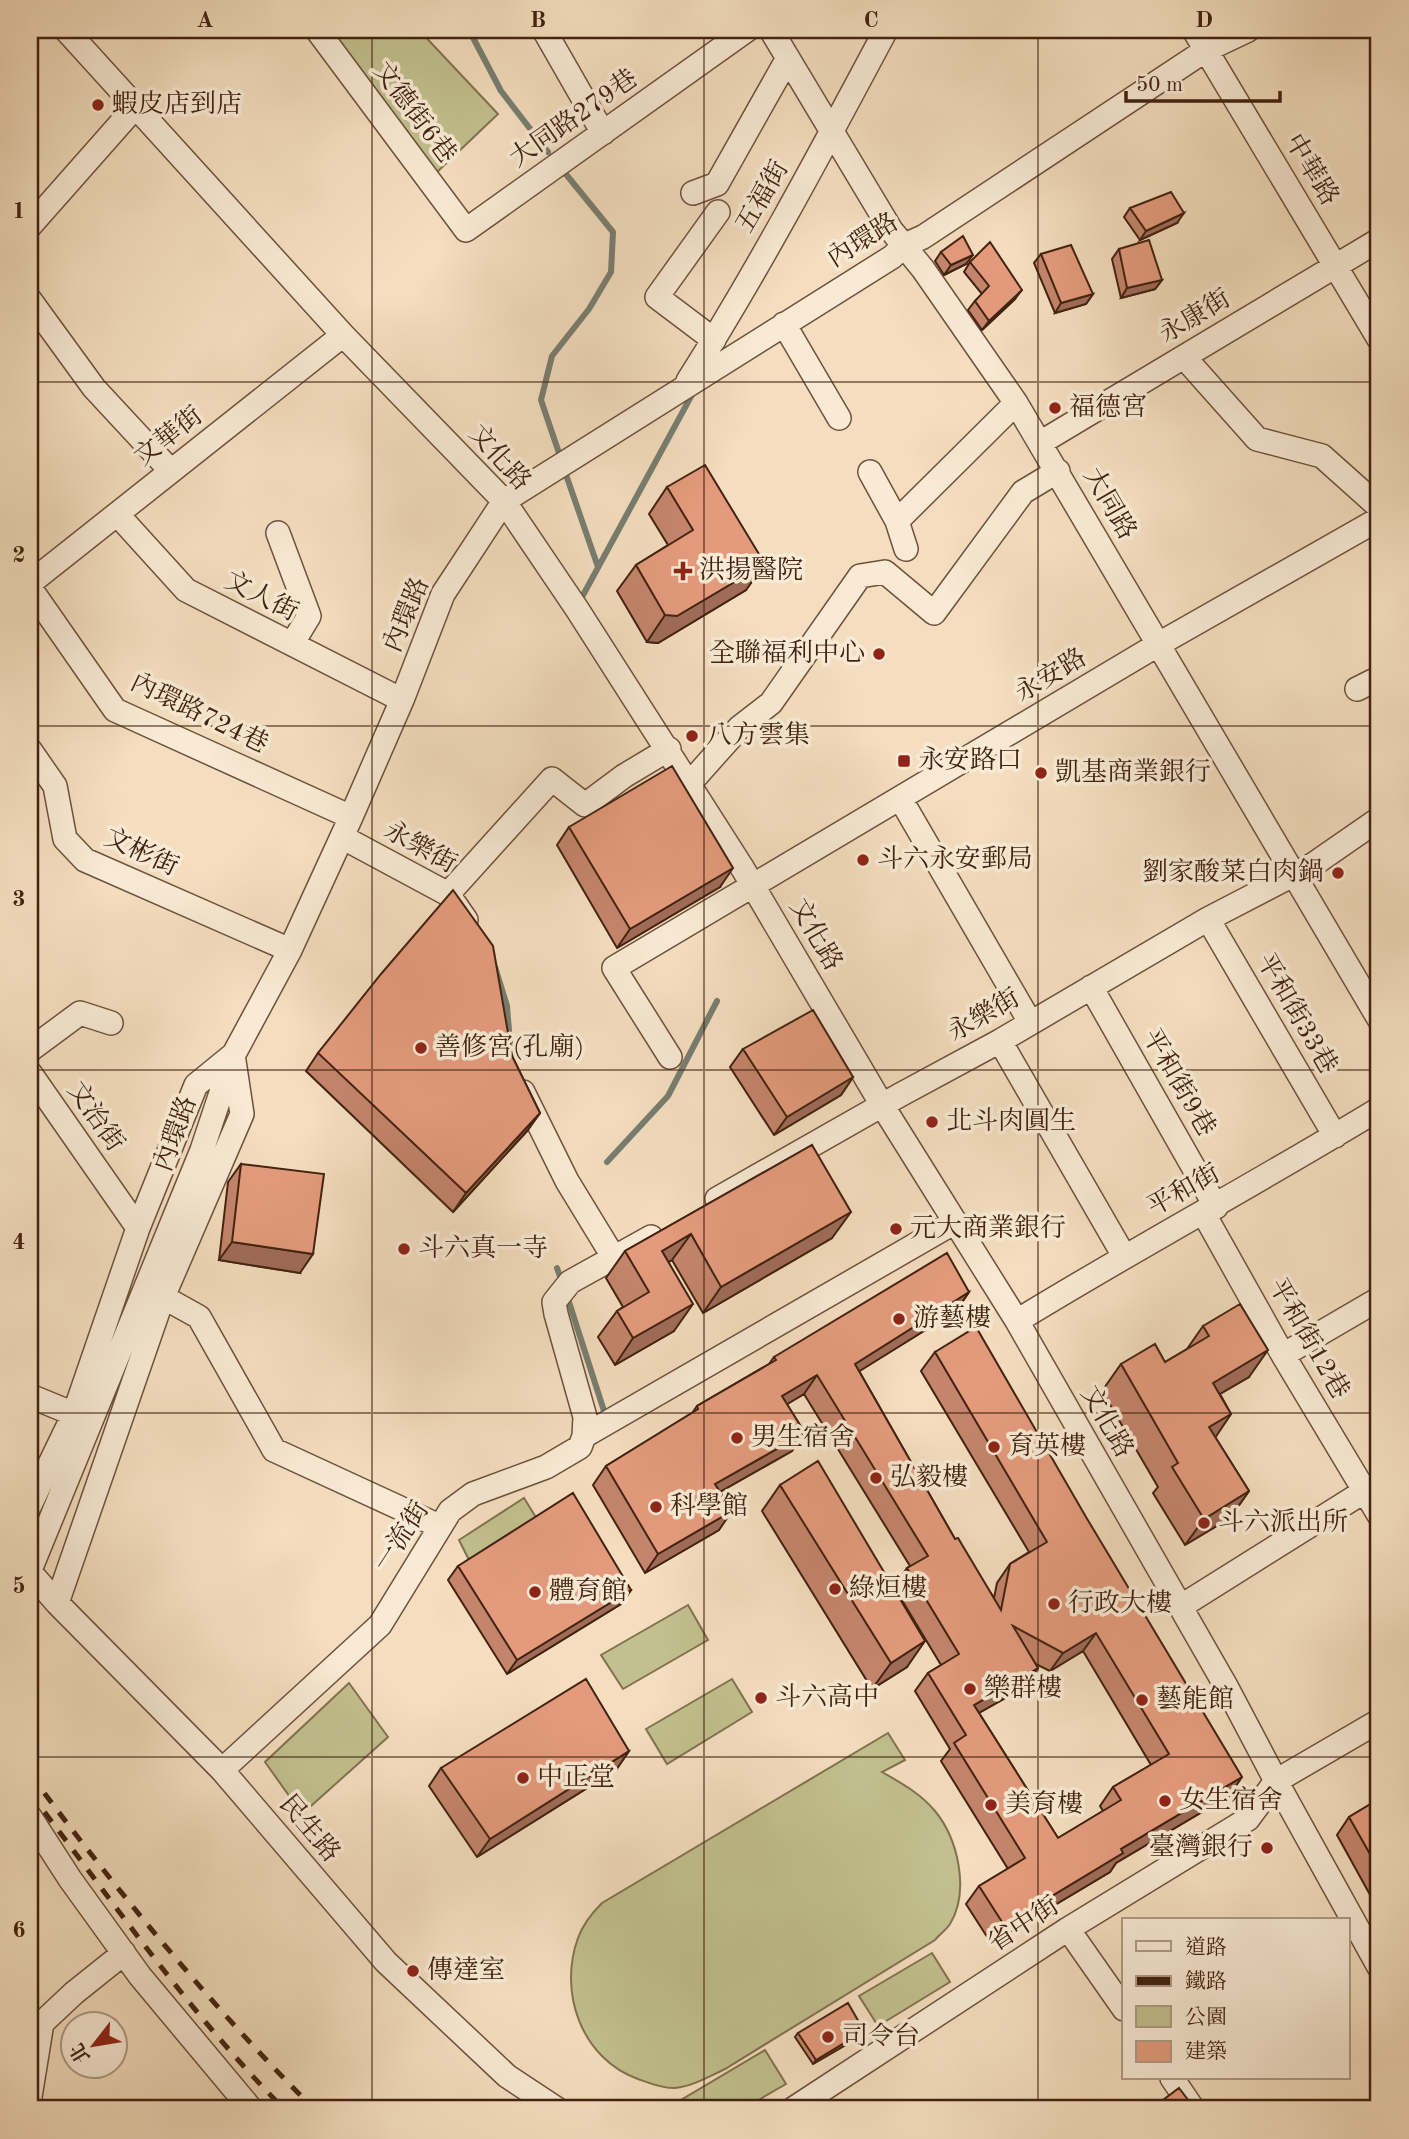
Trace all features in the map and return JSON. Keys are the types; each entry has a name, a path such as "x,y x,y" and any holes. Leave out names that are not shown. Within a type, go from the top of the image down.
{"street":[{"name":"文化路","path":"66,30 343,335 503,501 669,749 753,885 882,1105 1017,1321 1227,1688 1379,1966"},
{"name":"文德街6巷","path":"317,30 466,230"},
{"path":"544,30 603,133"},
{"name":"大同路279巷","path":"466,230 747,30"},
{"name":"大同路","path":"771,30 891,230 905,245 1016,402 1379,1019"},
{"name":"五福街","path":"683,388 837,140 886,30"},
{"name":"中華路","path":"1194,30 1379,340"},
{"name":"內環路","path":"30,1571 202,1150 233,1054 290,950 402,700 443,594 503,501 892,257 905,245 923,237 1206,50 1248,30"},
{"path":"693,194 717,184 788,58"},
{"path":"30,226 136,106"},
{"path":"714,340 657,297 718,212"},
{"name":"永康街","path":"1040,443 1379,240"},
{"path":"30,300 94,388 171,471"},
{"path":"784,324 839,418"},
{"name":"文華街","path":"30,583 343,335"},
{"path":"1184,357 1258,439 1322,456 1379,507"},
{"path":"897,521 1016,402"},
{"path":"690,783 740,727 771,703 860,576 885,572 934,613 1023,492 1058,471"},
{"path":"870,472 897,521 906,550"},
{"name":"文人街","path":"117,514 186,590 402,700"},
{"name":"永安路","path":"670,1057 614,968 1159,645 1379,519"},
{"path":"278,533 309,616 292,644"},
{"name":"內環路724巷","path":"30,588 115,710 346,827"},
{"path":"1357,689 1379,678"},
{"path":"448,894 552,779 585,805 624,776 669,749"},
{"name":"文彬街","path":"30,750 55,786 65,839 85,860 290,950"},
{"path":"900,798 1030,1022"},
{"name":"永樂街","path":"697,1210 1000,1041 1208,919 1314,864 1379,819"},
{"name":"永樂街","path":"346,827 448,894 478,937"},
{"name":"平和街33巷","path":"1208,919 1335,1136"},
{"name":"平和街9巷","path":"1091,987 1210,1210"},
{"path":"30,1050 80,1013 111,1023"},
{"path":"1000,1041 1125,1256"},
{"path":"30,1506 74,1414 138,1228 196,1085 233,1054"},
{"path":"57,1603 163,1297 242,1114 233,1054"},
{"path":"513,1071 567,1181 614,1258"},
{"name":"文治街","path":"30,1073 138,1228"},
{"name":"平和街","path":"1017,1321 1379,1109"},
{"name":"平和街12巷","path":"1210,1210 1283,1355 1372,1487 1379,1515"},
{"name":"一流街","path":"222,1770 380,1625 450,1511 473,1494 546,1467 580,1447 584,1436 955,1222"},
{"path":"584,1436 585,1417 555,1314 554,1302 570,1282 673,1224"},
{"path":"163,1297 199,1317 274,1450 439,1525"},
{"path":"1283,1355 1379,1299"},
{"path":"30,1396 74,1414"},
{"path":"1180,1607 1372,1487"},
{"name":"民生路","path":"30,1571 57,1603 222,1770 386,1962 507,2076 557,2109"},
{"path":"1276,1781 1379,1721"},
{"name":"省中街","path":"793,2109 1068,1929 1248,1819 1276,1781"},
{"path":"30,1817 124,1954 251,2109"},
{"path":"1068,1929 1122,2006"},
{"path":"30,2097 42,2023 74,1993 124,1954"},
{"path":"1173,2080 1193,2109"}],"green space":[{"path":"325,30 419,30 498,114 434,175"},
{"path":"524,1498 545,1532 476,1574 459,1540"},
{"path":"688,1605 708,1640 623,1689 601,1655"},
{"path":"732,1679 752,1712 667,1764 646,1729"},
{"path":"349,1683 388,1737 302,1814 265,1762"},
{"path":"888,1733 905,1760 882,1772 910,1789 935,1811 955,1850 959,1866 959,1896 956,1911 947,1928 935,1940 725,2069 694,2083 666,2088 638,2079 602,2056 589,2040 580,2022 573,2002 571,1980 578,1938 585,1923 602,1903"},
{"path":"932,1953 950,1982 878,2026 859,1996"},
{"path":"765,2050 786,2084 743,2109 679,2109 676,2103"}],"building":[{"path":"1171,192 1184,213 1146,231 1130,208"},
{"path":"963,236 973,255 951,265 941,252"},
{"path":"1149,240 1162,280 1127,288 1119,249"},
{"path":"990,242 1022,290 989,321 975,301 989,286 970,262"},
{"path":"1071,245 1093,294 1061,303 1041,254"},
{"path":"705,465 765,564 677,616 665,615 636,565 693,530 667,487"},
{"path":"672,766 733,868 630,929 569,827"},
{"name":"善修宮(孔廟)","path":"453,890 493,946 512,1056 540,1113 466,1193 318,1053"},
{"path":"813,1010 853,1077 787,1117 743,1049"},
{"path":"812,1145 851,1212 721,1287 691,1234 662,1251 693,1304 633,1338 617,1311 649,1292 625,1251"},
{"path":"241,1164 324,1174 313,1254 232,1242"},
{"path":"947,1253 969,1292 855,1364 955,1539 958,1538 1001,1610 1010,1564 1047,1542 935,1352 976,1327 1242,1777 1121,1849 1123,1853 1004,1925 979,1886 1025,1858 954,1743 966,1735 928,1673 959,1654 907,1568 928,1556 817,1375 782,1396 805,1433 715,1484 732,1511 658,1554 606,1466 698,1409 697,1406 776,1360 774,1357","holes":["1013,1626 1063,1653 1096,1633 1169,1754 1113,1787 1121,1800 1058,1838 974,1705 1038,1668"]},
{"path":"1240,1304 1268,1350 1213,1383 1231,1414 1209,1427 1249,1491 1204,1519 1172,1467 1178,1463 1121,1364 1155,1344 1165,1362 1209,1336 1203,1326"},
{"path":"818,1461 925,1641 891,1663 780,1485"},
{"name":"體育館","path":"573,1493 631,1590 517,1660 458,1566"},
{"name":"中正堂","path":"586,1679 629,1751 490,1839 441,1768"},
{"path":"1379,1799 1379,1870 1349,1817"},
{"name":"司令台","path":"848,2003 864,2031 816,2060 798,2033"},
{"path":"1179,2088 1195,2109 1151,2109"}],"waterway":[{"path":"469,30 501,91 548,152"},
{"path":"561,459 541,400 552,356 589,309 611,272 613,232 565,173"},
{"path":"582,597 694,391"},
{"path":"564,469 598,567"},
{"path":"495,967 507,1006 511,1055"},
{"path":"607,1162 668,1096 717,1001"},
{"path":"557,1268 562,1282"},
{"path":"567,1296 605,1414"}],"railway":[{"path":"30,1774 166,1947 238,2029 314,2109"},
{"path":"30,1793 183,1995 284,2109"}],"place":[{"name":"蝦皮店到店","path":"98,105"},
{"name":"福德宮","path":"1055,408"},
{"name":"洪揚醫院","path":"683,571"},
{"name":"全聯福利中心","path":"879,654"},
{"name":"八方雲集","path":"692,736"},
{"name":"永安路口","path":"904,761"},
{"name":"凱基商業銀行","path":"1041,773"},
{"name":"斗六永安郵局","path":"863,860"},
{"name":"劉家酸菜白肉鍋","path":"1338,873"},
{"name":"善修宮(孔廟)","path":"421,1048"},
{"name":"北斗肉圓生","path":"932,1122"},
{"name":"元大商業銀行","path":"896,1229"},
{"name":"斗六真一寺","path":"404,1249"},
{"name":"游藝樓","path":"899,1319"},
{"name":"男生宿舍","path":"737,1438"},
{"name":"育英樓","path":"994,1447"},
{"name":"弘毅樓","path":"876,1478"},
{"name":"科學館","path":"656,1507"},
{"name":"斗六派出所","path":"1204,1523"},
{"name":"綠烜樓","path":"835,1589"},
{"name":"體育館","path":"535,1592"},
{"name":"行政大樓","path":"1054,1604"},
{"name":"樂群樓","path":"970,1689"},
{"name":"斗六高中","path":"761,1698"},
{"name":"藝能館","path":"1142,1700"},
{"name":"中正堂","path":"523,1778"},
{"name":"女生宿舍","path":"1165,1801"},
{"name":"美育樓","path":"991,1805"},
{"name":"臺灣銀行","path":"1267,1848"},
{"name":"傳達室","path":"413,1971"},
{"name":"司令台","path":"828,2037"}]}
